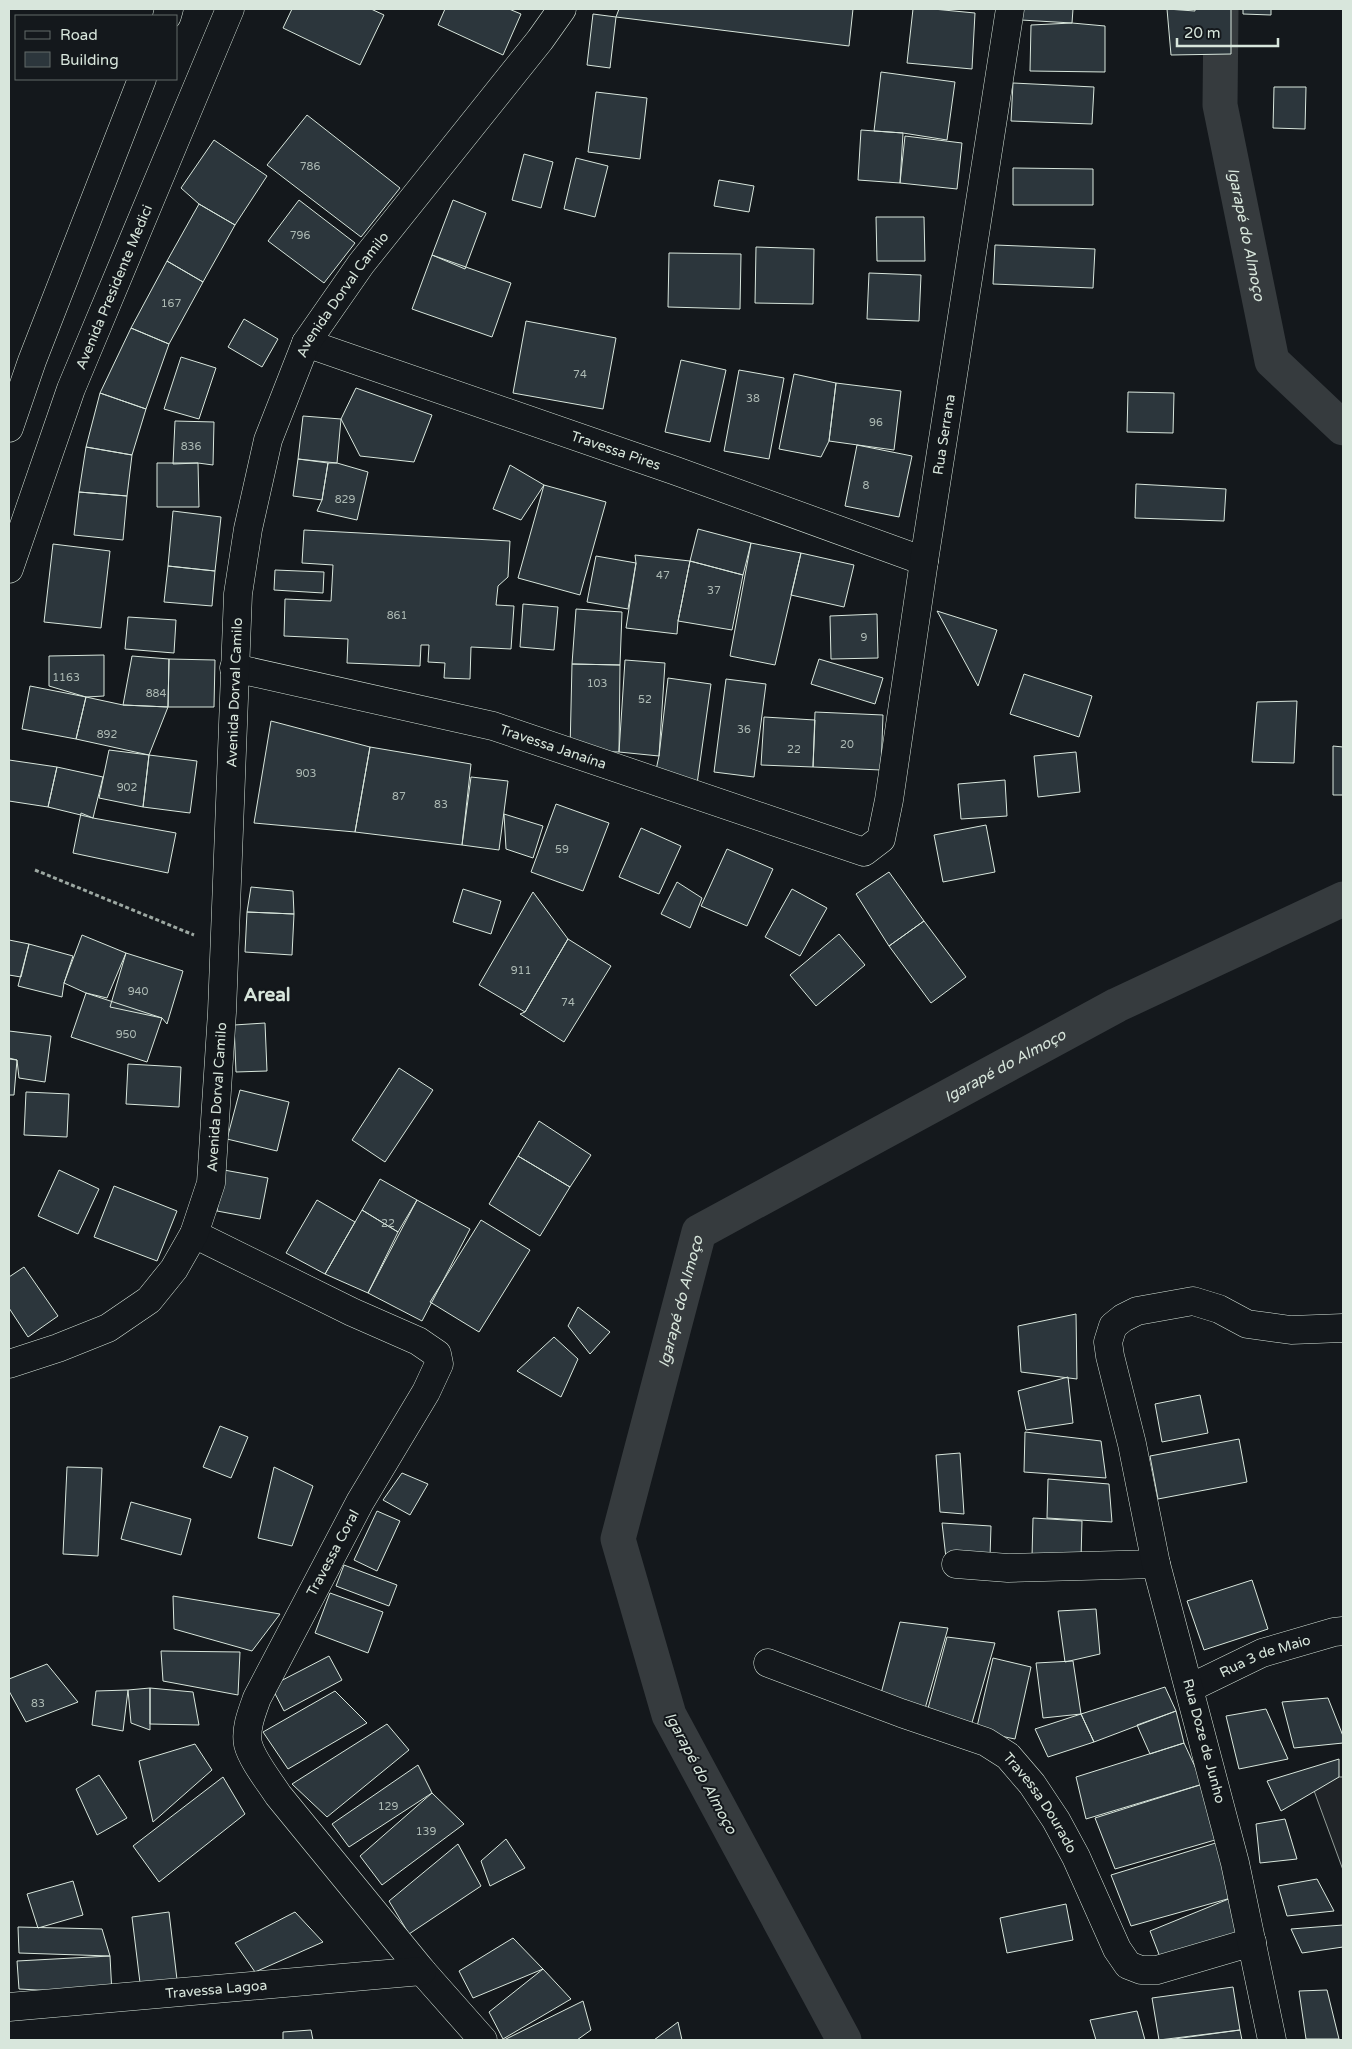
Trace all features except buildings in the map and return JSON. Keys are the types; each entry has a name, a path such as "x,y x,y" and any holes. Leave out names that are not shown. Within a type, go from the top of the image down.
{"street":[{"name":"Avenida Presidente Medici","path":"9,569 71,389 230,9"},
{"name":"Avenida Dorval Camilo","path":"9,1364 58,1348 108,1328 149,1300 174,1269 194,1234 211,1183 224,948 238,594 248,529 268,440 306,343 361,264 540,40 562,9"},
{"name":"Rua Serrana","path":"864,852 881,839 889,800 924,561 1010,9"},
{"path":"9,428 32,361 142,80"},
{"name":"Travessa Pires","path":"306,343 676,471 924,561"},
{"name":"Travessa Janaína","path":"234,668 493,726 864,852"},
{"name":"Travessa Coral","path":"194,1234 352,1312 418,1341 436,1354 439,1364 426,1392 360,1502 257,1698 249,1722 248,1744 259,1766 278,1795 422,1971 483,2040"},
{"name":"Rua Doze de Junho","path":"1272,2040 1235,1863 1156,1564 1132,1444 1108,1342 1113,1326 1137,1311 1193,1301 1219,1309 1247,1324 1291,1330 1343,1328"},
{"path":"956,1564 1008,1568 1156,1564"},
{"name":"Rua 3 de Maio","path":"1190,1688 1262,1652 1343,1631"},
{"name":"Travessa Dourado","path":"768,1663 901,1713 986,1742 1008,1756 1032,1784 1056,1820 1076,1857 1117,1950 1128,1965 1141,1970 1157,1970 1252,1942"},
{"name":"Travessa Lagoa","path":"9,2007 422,1971"}],"path":[{"path":"35,870 224,948"}],"shaded area":[{"path":"1309,1777 1343,1777 1343,1870"}],"waterway":[{"name":"Igarapé do Almoço","path":"1221,9 1220,105 1272,361 1343,428"},
{"name":"Igarapé do Almoço","path":"844,2040 669,1715 618,1539 699,1232 1117,1005 1343,899"}],"district":[{"name":"Areal","path":"267,995"}]}
